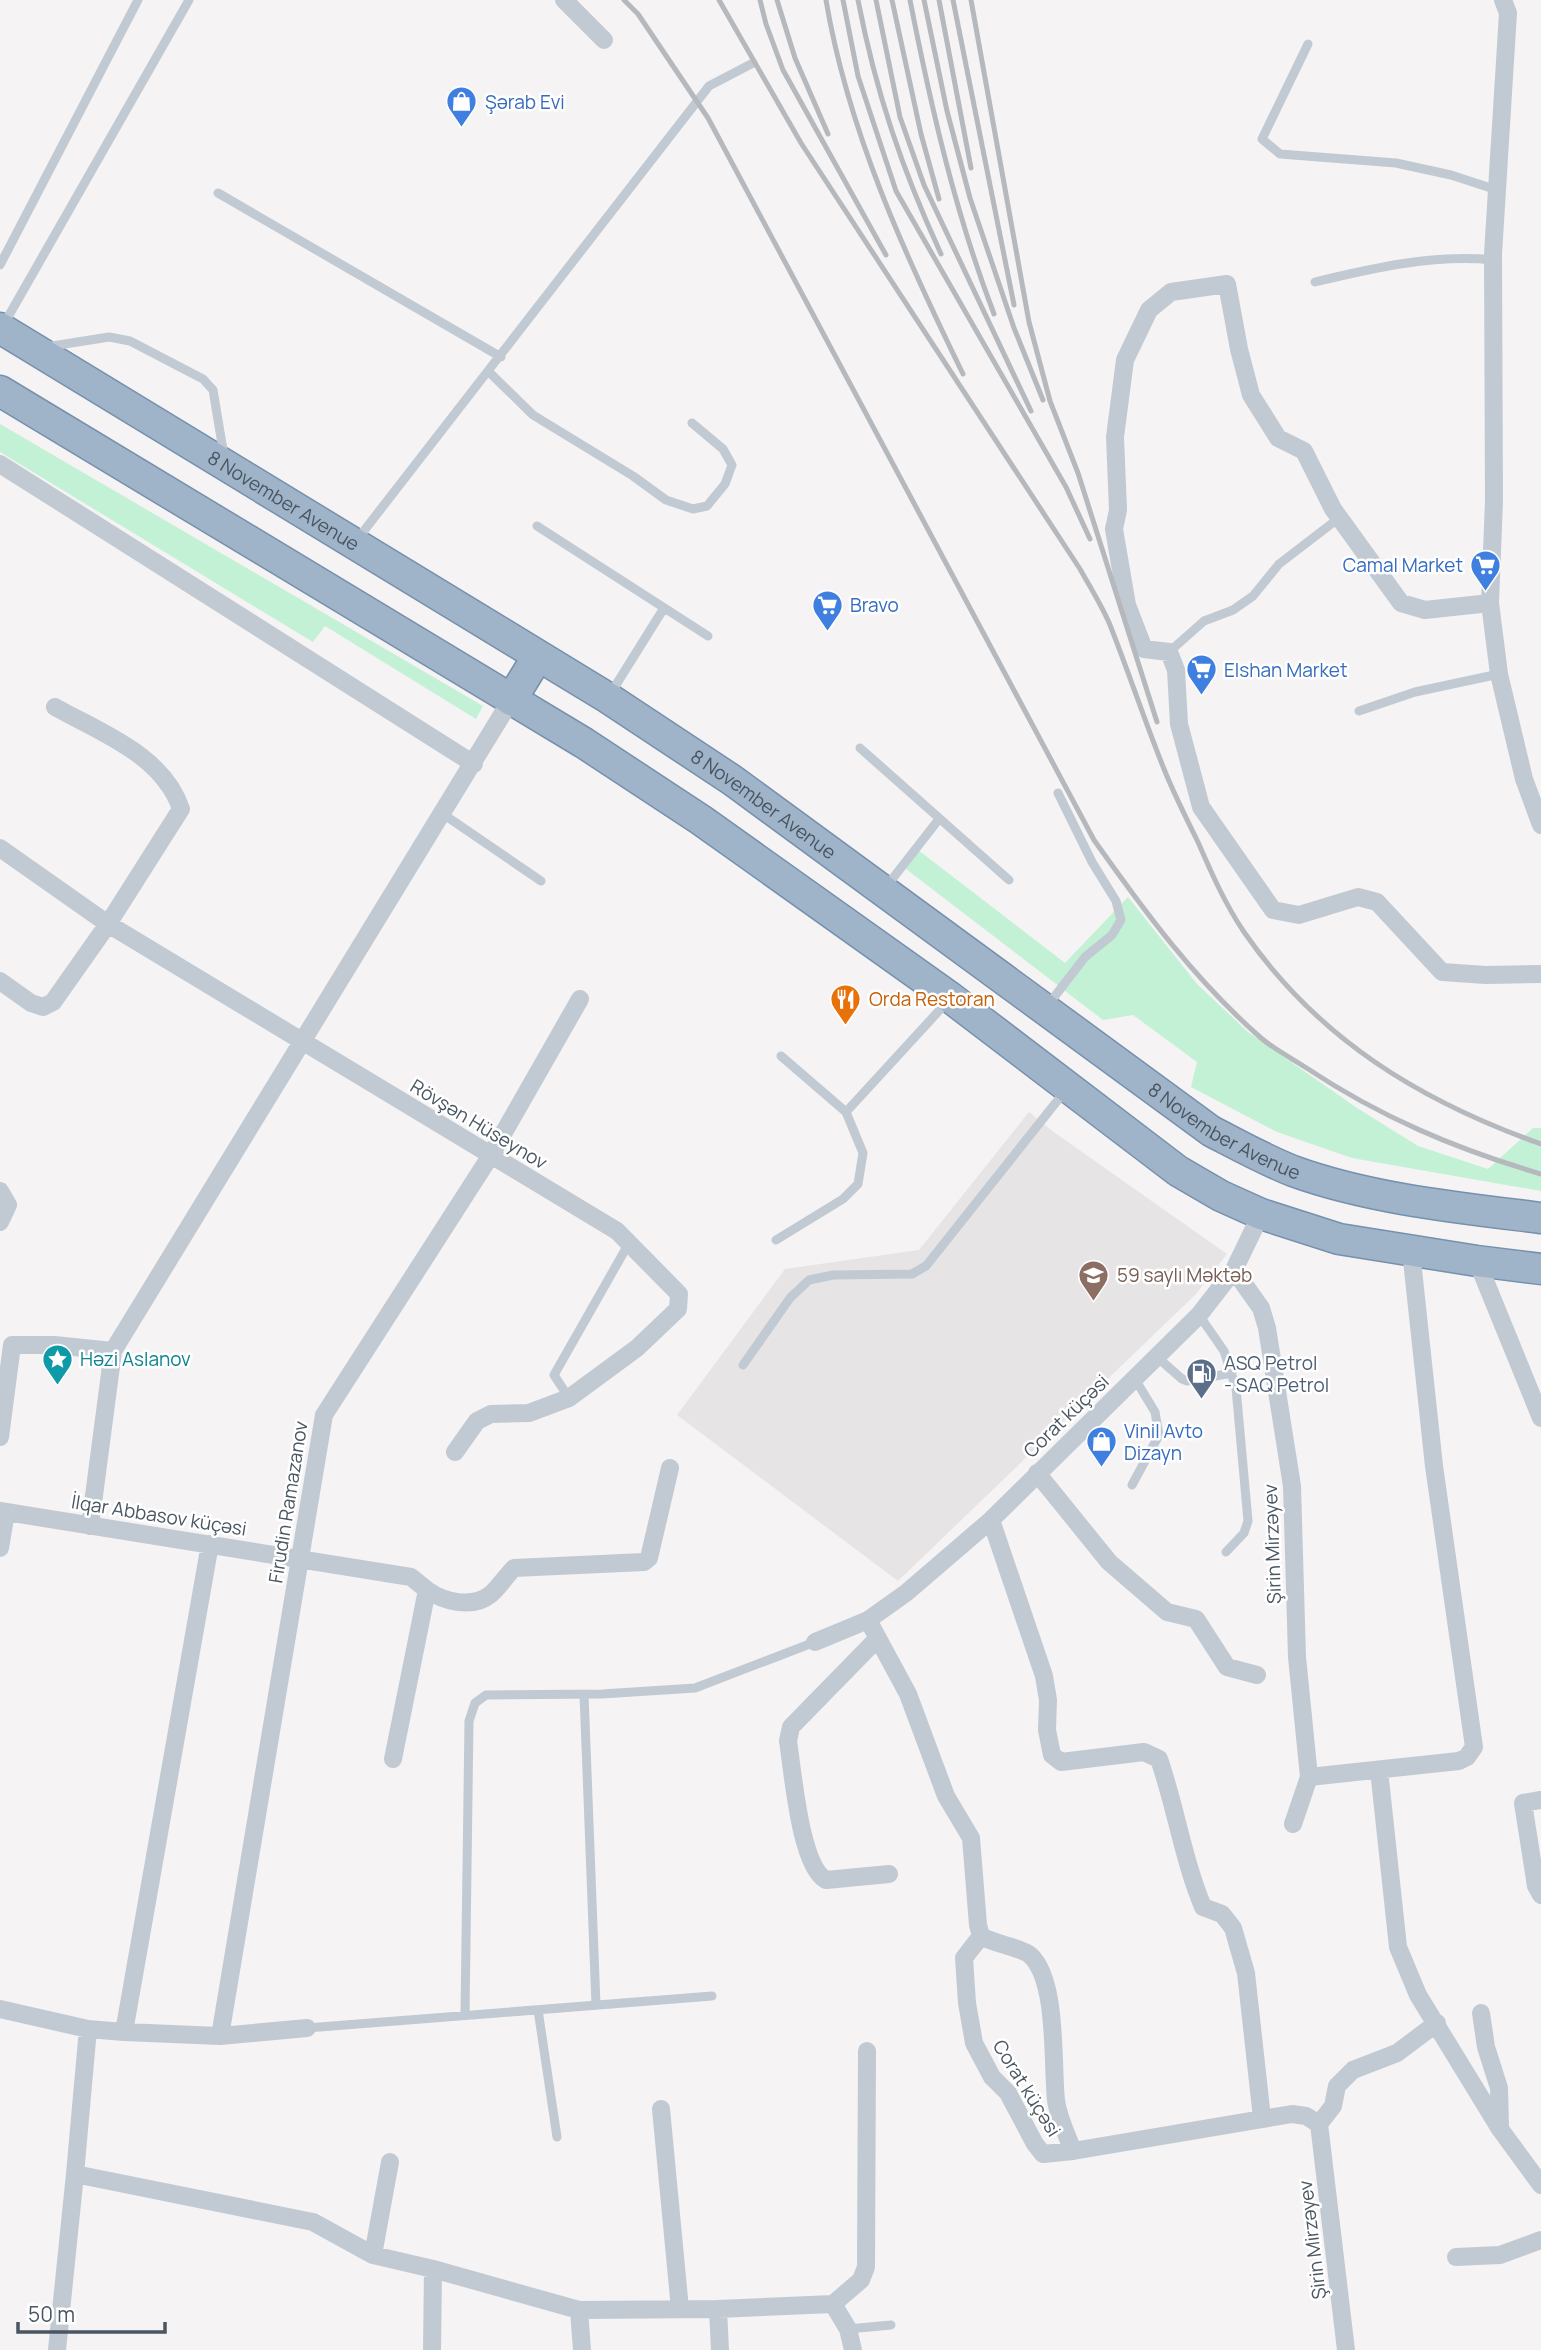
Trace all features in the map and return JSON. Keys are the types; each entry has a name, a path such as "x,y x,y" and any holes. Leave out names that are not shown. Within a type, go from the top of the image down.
{"highway":[{"name":"8 November Avenue","path":"1,328 608,698 732,780 1211,1130 1293,1171 1355,1188 1415,1200 1541,1218"},
{"path":"0,391 511,700 701,820 951,998 1178,1171 1221,1196 1261,1214 1339,1239 1541,1269"},
{"path":"511,700 538,656"}],"street":[{"path":"564,0 604,40"},
{"path":"1503,0 1508,13 1493,260 1494,500 1490,603 1499,674 1524,779 1541,825"},
{"path":"1490,603 1425,610 1401,603 1339,518 1304,452 1278,438 1251,395 1227,284 1171,292 1149,310 1125,360 1115,437 1118,510 1114,528 1127,605 1144,649 1169,652 1176,670 1180,724 1201,807 1273,909 1299,915 1358,897 1377,902 1442,972 1486,975 1541,974"},
{"path":"0,464 474,764"},
{"path":"90,1526 113,1351 511,700"},
{"path":"0,981 31,1003 43,1007 53,1002 108,924 181,809 175,793 143,756 55,707"},
{"name":"Rövşən Hüseynov","path":"0,848 108,924 617,1231 679,1294 678,1309 637,1348 569,1398 529,1413 491,1414 477,1421 455,1452"},
{"name":"Firudin Ramazanov","path":"220,2036 324,1415 491,1155 580,999"},
{"path":"0,1191 8,1205 0,1222"},
{"name":"Corat küçəsi","path":"815,1642 868,1620 906,1593 991,1520 1199,1315 1234,1270 1261,1214"},
{"path":"1309,1777 1459,1761 1467,1757 1474,1747 1434,1466 1411,1251"},
{"path":"1477,1261 1541,1418"},
{"name":"Şirin Mirzəyev","path":"1234,1270 1261,1308 1267,1328 1292,1486 1297,1657 1309,1777 1293,1824"},
{"path":"0,1437 6,1340 113,1351"},
{"name":"İlqar Abbasov küçəsi","path":"3,1511 411,1577 436,1597 457,1603 477,1601 491,1595 514,1568 644,1562 649,1558 670,1468"},
{"path":"1037,1473 1109,1562 1167,1612 1196,1619 1227,1667 1257,1675"},
{"path":"0,1548 3,1511"},
{"path":"991,1520 1044,1676 1048,1700 1047,1730 1052,1755 1061,1762 1144,1752 1159,1759 1171,1793 1193,1884 1203,1907 1222,1914 1233,1928 1246,1973 1262,2118"},
{"path":"124,2032 210,1544"},
{"path":"393,1759 427,1590"},
{"path":"868,1620 908,1694 946,1796 971,1838 981,1936"},
{"path":"878,1638 791,1727 788,1741 806,1850 819,1876 827,1880 888,1874"},
{"path":"1379,1770 1398,1947 1418,1995 1500,2129 1541,2185"},
{"path":"1541,1800 1522,1803 1536,1886 1541,1895"},
{"name":"Corat küçəsi","path":"1073,2151 1057,2104 1051,2008 1042,1969 1029,1954 992,1943 981,1936 964,1958 967,2003 974,2043 992,2077 1008,2093 1035,2144 1044,2154 1073,2151 1262,2118 1299,2115 1319,2124"},
{"path":"0,2009 88,2029 124,2032 220,2036 307,2028"},
{"path":"1481,2013 1486,2047 1499,2088 1500,2129"},
{"path":"1319,2124 1333,2106 1337,2086 1353,2070 1397,2053 1437,2023"},
{"path":"61,2348 88,2029"},
{"path":"75,2174 313,2222 373,2255 579,2310 718,2309 833,2304 861,2280 866,2267 867,2051"},
{"path":"661,2109 680,2309"},
{"name":"Şirin Mirzəyev","path":"1319,2124 1346,2350"},
{"path":"373,2255 390,2162"},
{"path":"1455,2257 1500,2255 1541,2240"},
{"path":"432,2350 433,2269"},
{"path":"833,2304 848,2329 853,2350"},
{"path":"718,2309 720,2350"},
{"path":"579,2310 582,2350"}],"lane":[{"path":"0,265 138,0"},
{"path":"1,328 189,0"},
{"path":"1308,44 1262,139 1280,154 1396,163 1451,175 1497,190"},
{"path":"355,542 709,86 753,63"},
{"path":"218,193 501,357"},
{"path":"1315,282 1414,262 1475,258 1493,260"},
{"path":"33,349 109,337 130,341 202,379 213,390 227,468"},
{"path":"489,372 533,415 633,476 666,500 693,509 706,506 725,484 732,465 723,449 692,423"},
{"path":"1169,652 1204,621 1233,610 1253,596 1279,564 1339,518"},
{"path":"537,526 708,636"},
{"path":"608,698 664,608"},
{"path":"1359,710 1427,689 1499,674"},
{"path":"860,748 1009,880"},
{"path":"1045,1009 1072,973 1112,934 1121,920 1116,901 1092,862 1058,793"},
{"path":"443,814 541,881"},
{"path":"883,891 939,819"},
{"path":"846,1112 951,998"},
{"path":"776,1240 843,1199 858,1184 863,1153 846,1112 781,1056"},
{"path":"743,1365 790,1297 809,1280 832,1275 912,1274 926,1266 1068,1087"},
{"path":"569,1398 554,1375 629,1243"},
{"path":"1199,1315 1224,1350 1236,1388 1248,1521 1244,1533 1226,1552"},
{"path":"1157,1357 1187,1381 1231,1373"},
{"path":"1132,1485 1158,1435 1155,1412 1135,1380"},
{"path":"465,2015 469,1721 475,1703 486,1695 584,1694 695,1688 815,1642"},
{"path":"584,1694 596,2005"},
{"path":"307,2028 712,1996"},
{"path":"538,2010 557,2137"},
{"path":"848,2329 891,2325"}],"shaded area":[{"path":"1029,1112 1227,1254 1196,1294 898,1581 677,1415 785,1269 919,1250"}],"green space":[{"path":"0,424 483,706 476,719 325,626 313,642 0,452"},
{"path":"918,850 1065,963 1128,897 1197,984 1248,1032 1357,1108 1418,1146 1488,1169 1533,1128 1541,1128 1541,1191 1352,1158 1277,1132 1191,1087 1197,1062 1133,1015 1103,1020 906,869"}],"railway":[{"path":"624,0 638,14 708,118 1094,840 1152,919 1214,992 1277,1050 1333,1085 1419,1130 1479,1154 1541,1174"},
{"path":"719,0 801,143 1096,597 1110,625 1172,788 1219,888 1244,932 1273,970 1305,1004 1339,1035 1375,1062 1454,1108 1541,1144"},
{"path":"760,0 783,70 886,255"},
{"path":"777,0 795,58 828,134"},
{"path":"826,0 849,97 881,192 920,284 963,374"},
{"path":"843,0 858,76 896,191 1066,487 1090,539"},
{"path":"858,0 873,67 892,130 914,192 941,254"},
{"path":"876,0 900,117 924,185 1031,411"},
{"path":"892,0 921,134 939,199"},
{"path":"910,0 945,159 967,237 994,314"},
{"path":"924,0 947,111 970,198 1014,328 1043,400"},
{"path":"939,0 971,168"},
{"path":"953,0 1014,305"},
{"path":"971,0 1029,322 1050,401 1078,473 1157,722"}],"place":[{"name":"Şərab Evi","path":"462,129"},
{"name":"Camal Market","path":"1486,592"},
{"name":"Bravo","path":"827,632"},
{"name":"Elshan Market","path":"1201,697"},
{"name":"Orda Restoran","path":"846,1026"},
{"name":"59 saylı Məktəb","path":"1094,1302"},
{"name":"Həzi Aslanov","path":"57,1386"},
{"name":"ASQ Petrol - SAQ Petrol","path":"1201,1401"},
{"name":"Vinil Avto Dizayn","path":"1101,1469"}]}
